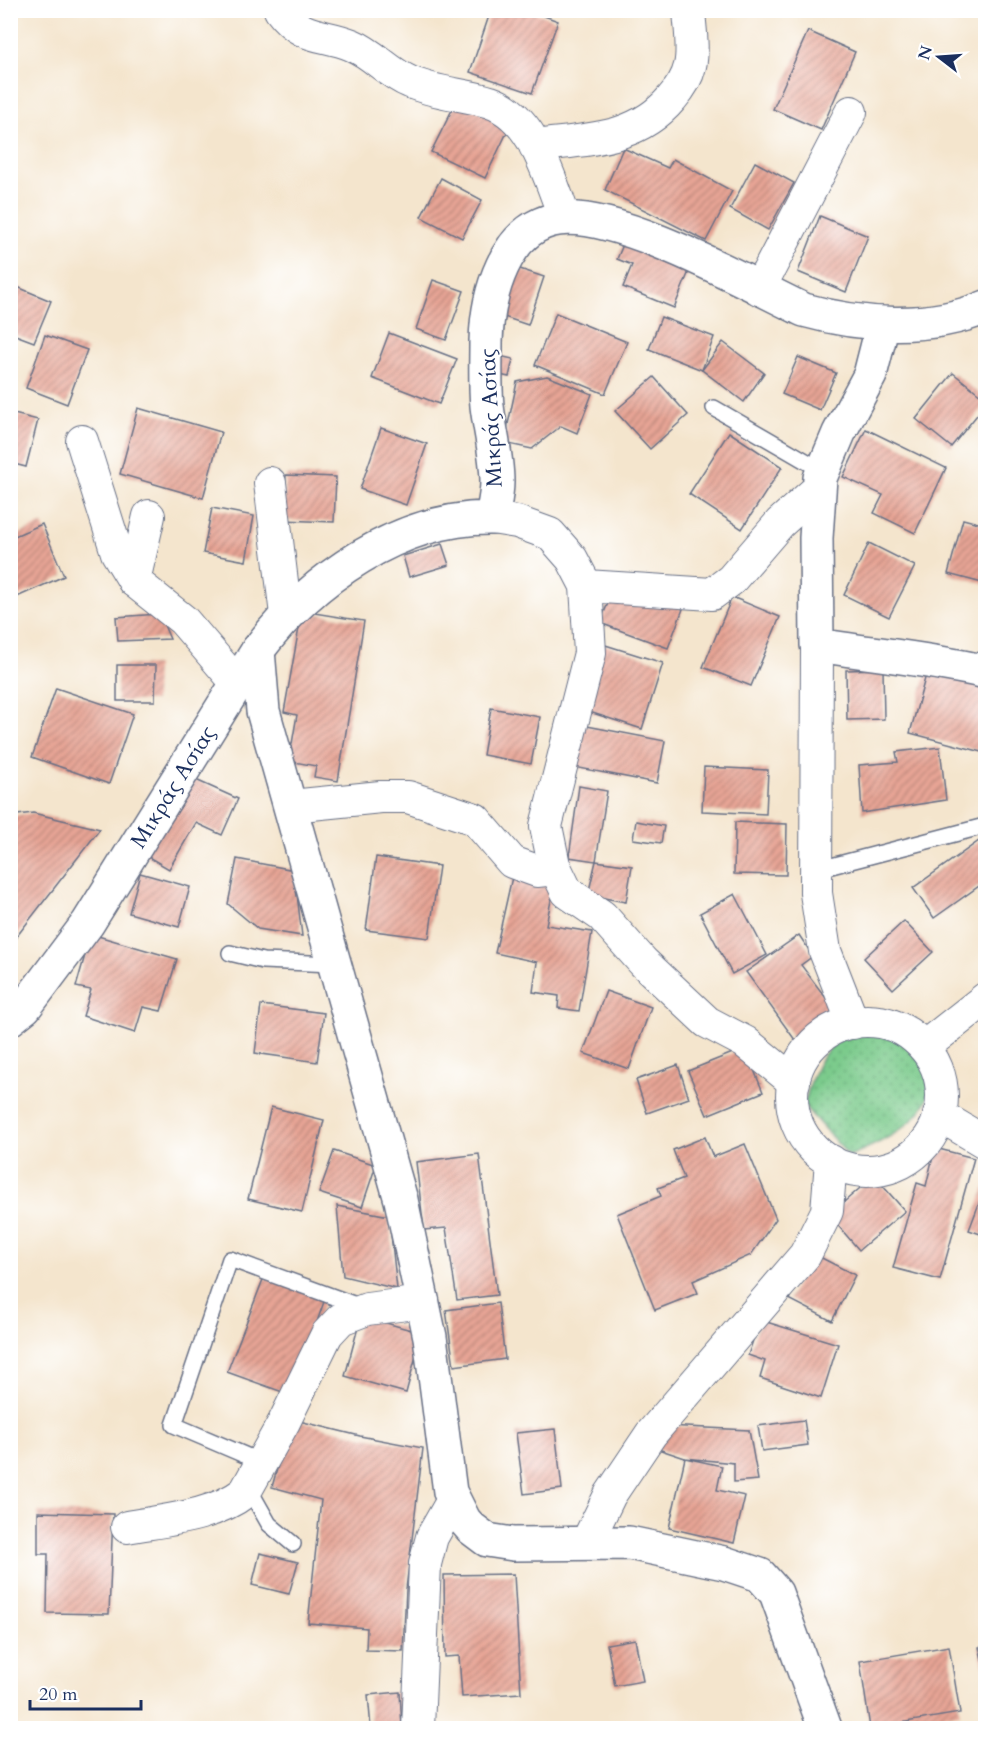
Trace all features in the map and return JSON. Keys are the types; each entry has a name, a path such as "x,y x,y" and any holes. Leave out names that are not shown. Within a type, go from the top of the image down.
{"street":[{"path":"280,10 302,31 354,46 409,82 491,103 505,109 518,119 535,147 565,218"},
{"path":"535,147 623,133 656,116 679,90 687,75 692,55 689,10"},
{"path":"759,289 851,112"},
{"name":"Μικράς Ασίας","path":"10,1019 25,1007 88,923 258,650 286,615 327,579 385,545 454,520 492,518 497,484 488,406 486,343 492,290 508,256 524,238 542,224 565,218 590,220 624,228 804,310 824,316 883,324 947,318 986,307"},
{"path":"853,1023 825,951 818,911 816,537 821,480 839,433 870,375 883,324"},
{"path":"82,441 117,553 134,581 183,621 237,683"},
{"path":"586,586 712,594 731,580 821,480"},
{"path":"270,483 286,615"},
{"path":"134,581 149,516"},
{"path":"492,518 518,522 550,534 572,559 586,586 590,653 546,826 554,865 567,892 602,916 643,962 707,1022 745,1042 794,1082"},
{"path":"817,645 893,658 938,662 986,672"},
{"path":"258,650 263,711 396,1180 423,1302 453,1500 471,1528 487,1540 513,1544 587,1542 641,1545 733,1565 760,1575 776,1593 825,1728"},
{"path":"291,806 381,796 408,797 475,819 512,862 537,871 546,870 554,865"},
{"path":"924,1047 986,998"},
{"path":"853,1023 886,1023 908,1034 924,1047 940,1082 939,1115 924,1145 896,1165 863,1171 831,1161 816,1150 799,1128 794,1110 794,1082 800,1063 818,1040 835,1029 853,1023"},
{"path":"939,1115 986,1143"},
{"path":"587,1542 610,1495 651,1434 806,1255 827,1212 831,1161"},
{"path":"127,1527 214,1509 234,1500 254,1474 284,1422 327,1334 341,1318 367,1309 423,1302"},
{"path":"418,1728 425,1564 432,1538 453,1500"}],"lane":[{"path":"714,408 821,480"},
{"path":"816,870 981,827"},
{"path":"231,953 263,961 333,964"},
{"path":"293,1544 269,1524 254,1474 174,1425 230,1259 367,1309"}],"green space":[{"path":"861,1030 895,1037 909,1045 921,1056 928,1069 931,1084 927,1100 909,1123 885,1139 849,1156 804,1106 811,1081 821,1059 837,1042"}],"building":[{"path":"491,10 528,10 558,21 532,93 470,72"},
{"path":"808,31 855,52 821,130 773,109"},
{"path":"457,100 510,126 485,178 431,152"},
{"path":"623,148 668,168 673,159 732,191 706,241 605,190"},
{"path":"755,162 794,183 768,230 730,209"},
{"path":"441,178 482,200 462,238 421,217"},
{"path":"820,216 868,236 846,292 798,272"},
{"path":"624,242 690,269 674,308 623,287 632,265 617,259"},
{"path":"514,267 544,277 528,325 498,315"},
{"path":"433,280 464,291 446,340 416,329"},
{"path":"15,286 51,301 34,342 10,333 10,296"},
{"path":"556,313 627,342 605,394 535,365"},
{"path":"661,317 714,337 702,370 649,349"},
{"path":"389,333 457,359 439,404 372,378"},
{"path":"45,335 87,350 67,404 26,388"},
{"path":"723,342 764,373 744,402 702,370"},
{"path":"495,355 513,359 509,377 491,373"},
{"path":"798,357 836,373 820,410 782,394"},
{"path":"953,373 986,399 986,404 951,447 916,419"},
{"path":"547,376 592,394 577,433 561,426 532,449 504,443 517,382"},
{"path":"654,377 688,415 650,449 615,411"},
{"path":"138,408 221,432 203,498 120,474"},
{"path":"10,413 38,420 26,467 10,463"},
{"path":"381,428 427,444 406,505 360,489"},
{"path":"866,429 946,468 915,533 874,513 883,495 843,477"},
{"path":"729,432 782,467 742,529 689,494"},
{"path":"286,475 336,477 334,522 283,520"},
{"path":"212,508 254,516 246,561 203,553"},
{"path":"963,519 986,525 986,584 948,574"},
{"path":"42,524 64,576 17,597 10,581 10,538"},
{"path":"869,543 915,566 889,617 844,595"},
{"path":"442,544 449,565 409,577 403,556"},
{"path":"652,597 683,609 668,648 600,623 608,603"},
{"path":"732,597 780,617 751,686 703,667"},
{"path":"302,611 364,621 338,781 314,777 316,766 289,761 297,715 284,712"},
{"path":"159,614 170,639 118,641 116,617"},
{"path":"599,643 663,663 642,729 577,708"},
{"path":"117,665 156,665 155,701 117,701"},
{"path":"883,669 884,719 847,720 846,670"},
{"path":"927,671 986,687 986,753 910,733"},
{"path":"56,688 133,714 109,784 32,757"},
{"path":"491,708 540,717 531,764 483,755"},
{"path":"582,725 665,741 657,783 574,767"},
{"path":"940,747 946,800 862,813 859,765 898,762 896,752"},
{"path":"704,767 768,770 766,814 702,811"},
{"path":"187,776 238,799 222,835 196,823 169,869 138,851"},
{"path":"579,786 607,791 596,861 569,857"},
{"path":"33,813 100,829 10,945 10,816"},
{"path":"636,821 664,826 661,843 633,839"},
{"path":"735,822 787,824 786,875 734,874"},
{"path":"986,836 986,881 934,918 913,888"},
{"path":"376,857 439,866 429,938 366,930"},
{"path":"237,859 294,870 302,936 258,929 228,904"},
{"path":"596,861 632,866 626,902 588,895"},
{"path":"140,873 190,887 179,927 129,913"},
{"path":"512,877 554,886 546,925 592,932 579,1011 558,1008 559,996 533,992 537,962 495,953"},
{"path":"735,894 767,955 732,974 700,913"},
{"path":"904,921 933,952 893,989 864,958"},
{"path":"91,934 177,959 161,1011 143,1007 135,1033 83,1016 91,990 76,987"},
{"path":"799,935 813,956 801,965 835,1010 795,1040 746,972"},
{"path":"606,991 651,1007 629,1069 583,1053"},
{"path":"261,1005 324,1013 317,1062 255,1053"},
{"path":"745,1048 763,1092 707,1115 688,1071"},
{"path":"678,1065 689,1098 647,1113 636,1080"},
{"path":"271,1107 324,1120 302,1212 248,1199"},
{"path":"705,1137 713,1157 745,1144 776,1219 751,1255 693,1281 698,1293 655,1310 617,1214 661,1196 658,1188 684,1178 673,1150"},
{"path":"935,1148 974,1158 940,1280 893,1268 917,1183 926,1186"},
{"path":"334,1151 376,1165 362,1207 319,1193"},
{"path":"479,1154 497,1295 457,1300 446,1228 424,1230 416,1162"},
{"path":"874,1176 905,1211 859,1250 829,1215"},
{"path":"986,1185 986,1236 969,1230"},
{"path":"337,1206 389,1216 397,1289 343,1276"},
{"path":"812,1253 855,1275 832,1321 789,1299"},
{"path":"264,1277 325,1299 291,1395 227,1372"},
{"path":"498,1303 505,1359 454,1366 446,1310"},
{"path":"361,1316 422,1333 406,1393 345,1376"},
{"path":"760,1320 838,1344 821,1398 760,1378 765,1361 748,1355"},
{"path":"291,1419 423,1448 406,1589 403,1651 366,1650 367,1628 308,1623 321,1500 272,1487"},
{"path":"804,1420 808,1445 762,1451 758,1426"},
{"path":"665,1426 749,1430 758,1480 734,1482 734,1463 685,1458 655,1448"},
{"path":"555,1429 562,1489 524,1494 516,1433"},
{"path":"685,1458 722,1466 717,1490 745,1496 734,1543 669,1528"},
{"path":"38,1512 113,1514 109,1614 47,1613 48,1554 38,1554"},
{"path":"260,1553 298,1562 289,1594 252,1585"},
{"path":"514,1574 521,1693 462,1697 459,1656 445,1657 444,1575"},
{"path":"635,1639 643,1681 615,1686 607,1644"},
{"path":"949,1646 960,1713 870,1728 860,1661"},
{"path":"986,1646 986,1670 985,1671 979,1647"},
{"path":"400,1692 402,1728 371,1728 368,1695"}]}
